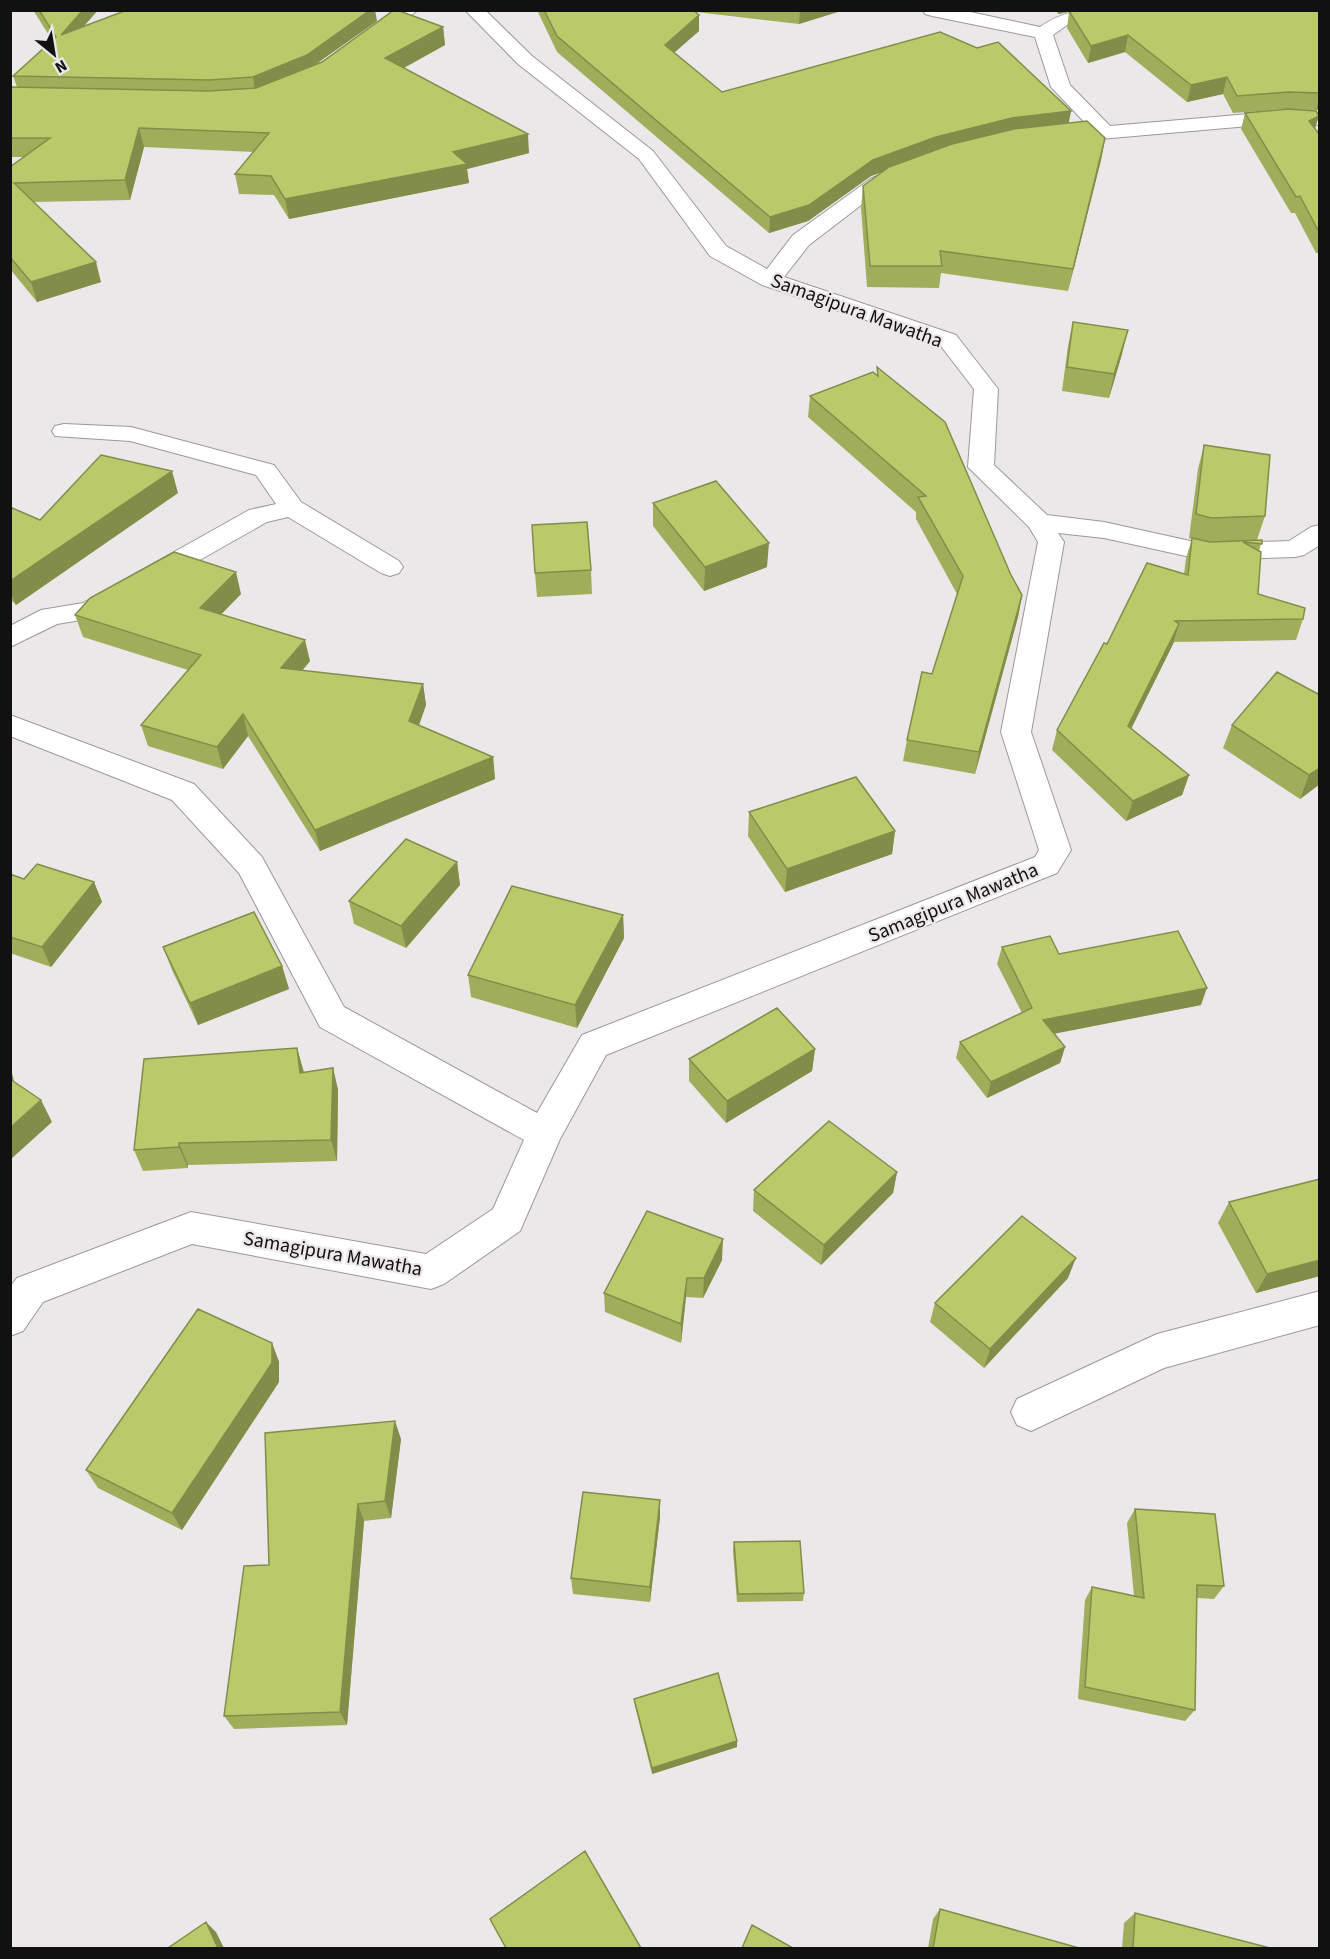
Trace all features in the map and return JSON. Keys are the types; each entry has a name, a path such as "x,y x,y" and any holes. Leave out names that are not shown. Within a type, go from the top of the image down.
{"street":[{"path":"354,49 409,10"},
{"name":"Samagipura Mawatha","path":"10,1319 30,1290 191,1228 431,1272 507,1220 544,1134 594,1045 1046,865 1055,850 1016,732 1051,542 1039,522 981,467 986,389 948,340 770,280 718,251 646,155 525,60 474,10"},
{"path":"932,10 1043,33 1060,21 1095,10"},
{"path":"1043,33 1061,87 1104,131"},
{"path":"1034,139 1104,131 1284,117 1320,119"},
{"path":"770,280 801,240 879,182 921,167"},
{"path":"64,431 130,434 264,470 292,508 390,567"},
{"path":"10,638 51,616 89,611 258,516 292,508"},
{"path":"1039,522 1104,530 1204,552 1295,549 1320,533"},
{"path":"10,725 183,792 251,865 332,1017 544,1134"},
{"path":"1031,1412 1157,1352 1320,1308"}],"building":[{"path":"39,10 83,10 61,35 127,10 370,10 307,55 253,77 210,80 13,76 56,37"},
{"path":"394,10 443,27 385,58 528,134 453,152 467,164 285,199 271,176 235,174 269,133 139,128 125,180 14,183 96,262 31,282 10,257 10,167 50,138 10,138 10,87 209,91 256,88 322,62"},
{"path":"544,10 693,10 699,15 665,45 722,92 940,32 977,48 998,42 1071,111 1012,118 936,137 873,160 809,205 770,217 557,36"},
{"path":"1320,10 1320,93 1289,92 1237,96 1227,77 1191,85 1128,35 1091,46 1069,11"},
{"path":"1288,109 1316,111 1319,116 1309,121 1320,135 1320,234 1300,196 1296,197 1245,113"},
{"path":"1087,121 1105,138 1073,269 940,251 942,266 870,266 863,186 889,167 952,144 1014,129"},
{"path":"1073,322 1128,330 1114,374 1067,367"},
{"path":"877,367 945,422 1011,575 1022,595 979,752 907,740 922,672 932,674 963,576 918,497 926,496 810,396 873,372 878,376"},
{"path":"1204,445 1270,455 1265,516 1211,518 1196,514"},
{"path":"101,455 172,471 10,581 10,507 40,520"},
{"path":"716,481 769,543 705,567 653,503"},
{"path":"587,522 591,570 535,573 532,525"},
{"path":"1192,538 1210,542 1262,540 1262,544 1243,542 1261,552 1258,594 1305,608 1303,619 1175,621 1179,624 1128,726 1189,775 1133,801 1057,730 1104,643 1107,644 1147,563 1188,575"},
{"path":"174,552 236,572 200,608 305,640 281,668 423,684 409,721 493,757 315,830 243,714 217,747 141,725 201,655 75,615 90,598"},
{"path":"1277,672 1320,695 1320,768 1309,775 1232,725"},
{"path":"856,777 895,831 787,869 749,812"},
{"path":"406,839 457,862 401,926 349,901"},
{"path":"37,864 94,882 42,947 10,937 10,874 24,879"},
{"path":"512,886 623,915 575,1005 468,975"},
{"path":"254,912 282,966 190,1003 163,947"},
{"path":"1178,931 1207,988 1043,1020 1065,1047 991,1082 960,1042 1032,1008 1002,947 1050,936 1059,954"},
{"path":"777,1008 815,1049 727,1101 689,1059"},
{"path":"297,1048 300,1073 333,1068 331,1140 179,1143 179,1147 134,1150 144,1059"},
{"path":"10,1079 41,1100 10,1128"},
{"path":"829,1121 897,1172 824,1245 754,1190"},
{"path":"1320,1179 1320,1260 1267,1274 1229,1202"},
{"path":"647,1211 723,1239 704,1278 687,1278 681,1324 604,1293"},
{"path":"1022,1216 1076,1258 990,1349 935,1303"},
{"path":"198,1309 272,1343 272,1363 172,1513 86,1470"},
{"path":"395,1421 385,1501 358,1504 340,1712 224,1716 244,1566 269,1565 265,1433"},
{"path":"583,1492 660,1500 650,1587 571,1578"},
{"path":"1135,1509 1215,1514 1224,1586 1197,1585 1195,1710 1085,1687 1092,1587 1144,1598"},
{"path":"800,1541 804,1593 738,1594 734,1542"},
{"path":"718,1673 737,1741 652,1768 634,1699"},
{"path":"585,1851 641,1948 506,1948 490,1919"},
{"path":"940,1909 1079,1948 933,1948"},
{"path":"1135,1913 1270,1948 1133,1948"},
{"path":"206,1922 218,1948 168,1948"},
{"path":"752,1925 793,1948 742,1948"}]}
